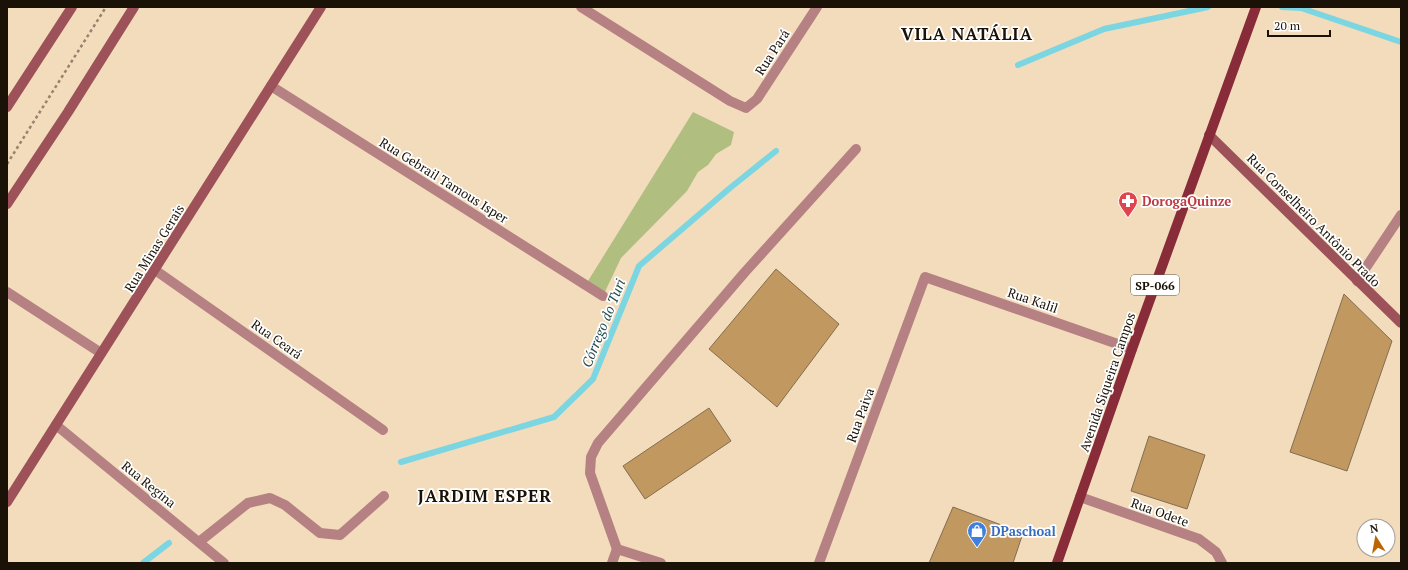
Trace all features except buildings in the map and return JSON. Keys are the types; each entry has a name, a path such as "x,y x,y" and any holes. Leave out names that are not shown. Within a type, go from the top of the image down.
{"main road":[{"name":"Avenida Siqueira Campos","path":"1057,563 1132,349 1256,7"}],"street":[{"path":"7,107 72,7"},
{"path":"7,204 68,112 134,7"},
{"name":"Rua Minas Gerais","path":"7,502 321,7"},
{"name":"Rua Pará","path":"581,7 730,102 746,108 757,99 817,7"},
{"name":"Rua Gebrail Tamous Isper","path":"270,86 603,296"},
{"name":"Rua Conselheiro Antônio Prado","path":"1210,135 1401,324"},
{"path":"612,563 617,549 590,473 591,458 598,443 745,272 856,149"},
{"path":"1357,281 1401,215"},
{"name":"Rua Ceará","path":"155,270 383,430"},
{"name":"Rua Kalil","path":"925,277 1132,349"},
{"name":"Rua Paiva","path":"819,563 925,277"},
{"path":"7,292 101,353"},
{"name":"Rua Regina","path":"56,425 224,563"},
{"path":"199,542 248,503 270,498 285,505 320,533 340,535 384,496"},
{"name":"Rua Odete","path":"1080,497 1199,539 1216,552 1222,563"},
{"path":"617,549 661,563"}],"path":[{"path":"7,164 106,7"}],"green space":[{"path":"693,112 734,132 731,145 716,154 708,165 698,172 687,191 621,258 603,296 588,281"}],"waterway":[{"name":"Córrego do Turi","path":"1018,65 1104,29 1208,7"},
{"name":"Córrego do Turi","path":"1282,7 1301,8 1401,42"},
{"name":"Córrego do Turi","path":"401,462 554,417 593,379 639,266 730,188 776,151"},
{"name":"Córrego do Turi","path":"143,563 169,543"}],"place":[{"name":"DorogaQuinze","path":"1128,218"},
{"name":"DPaschoal","path":"977,548"}],"district":[{"name":"VILA NATÁLIA","path":"967,33"},
{"name":"JARDIM ESPER","path":"485,495"}]}
